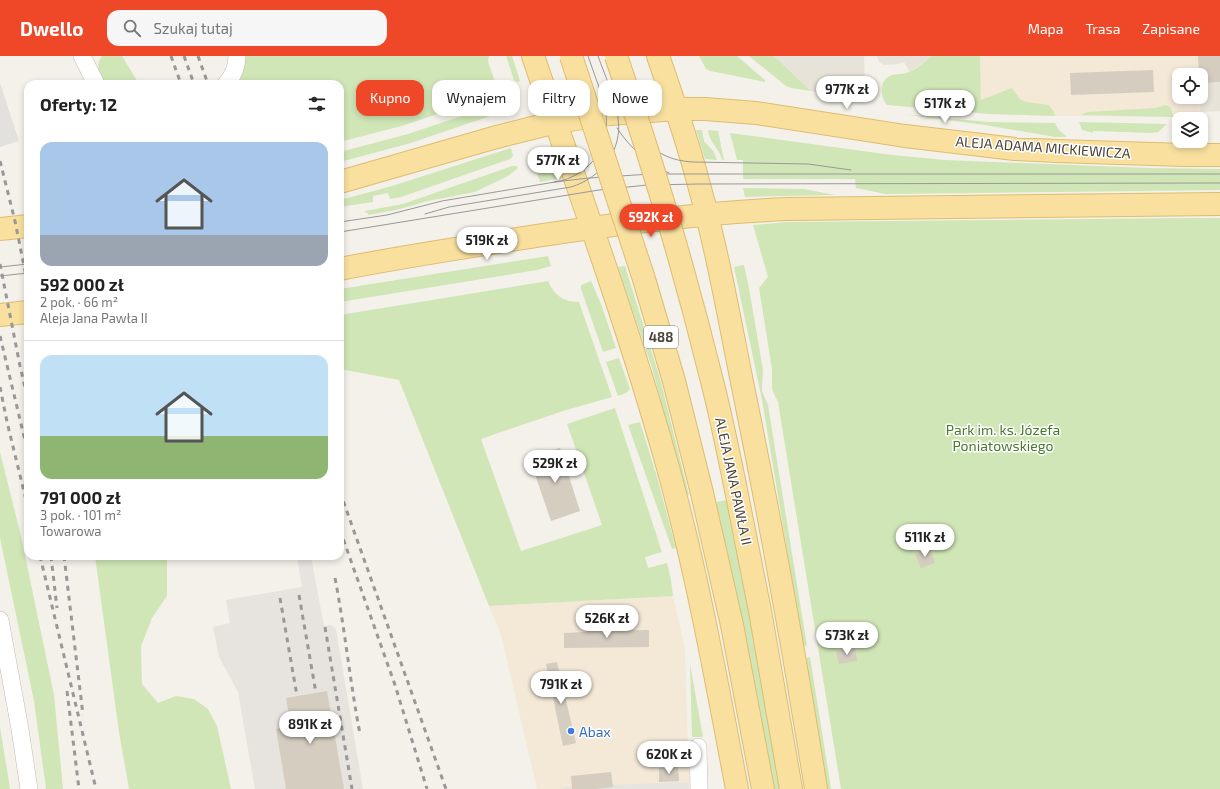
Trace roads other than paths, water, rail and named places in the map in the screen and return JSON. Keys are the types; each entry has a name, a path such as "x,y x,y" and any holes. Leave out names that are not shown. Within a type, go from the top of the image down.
{"main road":[{"path":"533,56 592,228 652,413 682,520 706,624 737,789"},
{"name":"488","path":"571,56 649,294 674,381 702,493 732,625 763,789"},
{"name":"ALEJA JANA PAWŁA II","path":"616,56 682,269 712,382 735,485 760,611 790,789"},
{"path":"658,56 677,109 699,184 721,277 754,440 794,653 816,789"},
{"name":"ALEJA ADAMA MICKIEWICZA","path":"344,181 493,138 556,122 609,114 677,109 705,109 756,113 905,136 1015,148 1057,151 1220,155"},
{"path":"344,268 378,261 537,235 749,211 789,209 1220,204"},
{"path":"0,229 24,226"},
{"path":"0,315 24,312"}],"street":[{"path":"82,56 94,80"},
{"path":"229,80 234,73 238,56"},
{"path":"0,620 18,714 29,789"},
{"path":"698,747 699,789"}],"tram line":[{"path":"588,56 598,84"},
{"path":"425,214 449,207 571,187 582,183 600,170 608,161 613,152 619,130 615,102 598,56"},
{"path":"344,221 387,215 442,201 561,181 574,176 585,169 600,151 604,140 606,116"},
{"path":"627,116 647,143 666,156 678,160 693,162 808,164 851,170"},
{"path":"617,128 640,155 669,173"},
{"path":"554,182 651,174 1220,174"},
{"path":"344,231 599,190 647,185 1220,183"},
{"path":"0,267 24,264"},
{"path":"0,276 24,273"}],"railway":[{"path":"171,56 180,80"},
{"path":"184,56 193,80"},
{"path":"198,56 207,80"},
{"path":"0,161 15,221 24,266"},
{"path":"0,264 24,383"},
{"path":"0,336 24,436"},
{"path":"0,387 24,492"},
{"path":"344,503 446,789"},
{"path":"344,541 395,685 427,789"},
{"path":"41,560 96,789"},
{"path":"51,560 57,608"},
{"path":"64,560 83,715"},
{"path":"335,578 360,734"},
{"path":"299,595 316,693"},
{"path":"280,598 297,696"},
{"path":"325,627 352,789"},
{"path":"67,691 79,789"}],"place":[{"name":"Abax","path":"571,731"}],"park label":[{"name":"Park im. ks. Józefa Poniatowskiego","path":"1003,438"}]}
